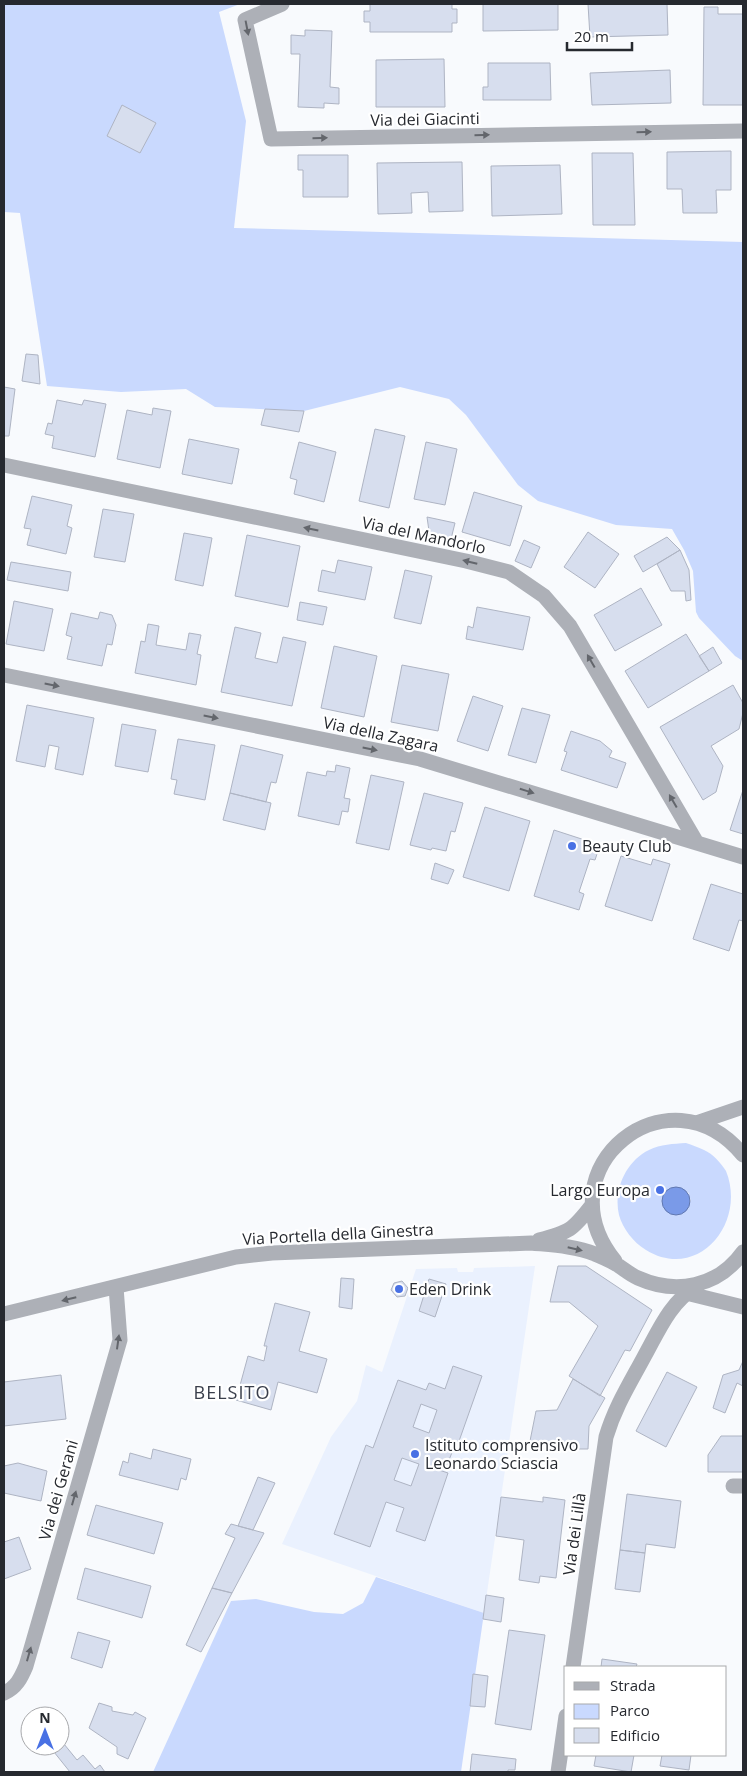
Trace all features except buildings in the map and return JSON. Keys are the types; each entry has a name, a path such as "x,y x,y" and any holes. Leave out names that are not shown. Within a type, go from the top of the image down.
{"street":[{"name":"Via dei Giacinti","path":"282,4 245,20 271,139 743,130"},
{"name":"Via del Mandorlo","path":"4,465 466,561 509,572 544,596 570,626 697,843"},
{"name":"Via della Zagara","path":"4,675 420,759 743,857"},
{"path":"696,1123 743,1106"},
{"path":"617,1264 604,1247 595,1227 592,1205 594,1184 602,1163 615,1146 632,1132 652,1124 674,1120 696,1123 716,1131 734,1144 743,1155"},
{"path":"531,1243 565,1233 578,1223 592,1205"},
{"path":"531,1243 593,1253 617,1264 636,1278 743,1307"},
{"name":"Via Portella della Ginestra","path":"4,1314 236,1257 272,1253 531,1243"},
{"path":"661,1286 680,1288 699,1285 719,1276 736,1262 743,1252"},
{"path":"719,1276 718,1285 725,1303"},
{"name":"Via dei Lillà","path":"572,1666 606,1437 613,1414 669,1312 686,1293 699,1285"},
{"name":"Via dei Gerani","path":"4,1693 10,1690 21,1678 26,1666 120,1340 116,1287"},
{"path":"558,1772 564,1730"}],"shaded area":[{"name":"Istituto comprensivo Leonardo Sciascia","path":"535,1266 484,1613 282,1544 331,1437 357,1401 366,1365 382,1372 416,1269 457,1268 458,1272 473,1272 474,1268"}],"green space":[{"path":"4,4 240,4 219,12 246,121 234,228 743,242 743,661 735,656 699,618 696,612 693,571 672,529 616,525 538,501 518,485 466,415 449,399 400,387 304,411 215,407 186,389 121,392 47,386 20,213 4,212"},
{"path":"686,1143 707,1152 726,1171 731,1191 730,1210 724,1227 713,1242 700,1253 683,1258 665,1258 646,1250 629,1235 619,1215 618,1196 623,1177 634,1161 641,1155 658,1147","holes":["667,1190 688,1192 691,1201 680,1215 671,1214 663,1205 662,1197"]},
{"path":"376,1577 484,1613 461,1772 153,1772 231,1601 256,1599 314,1612 343,1614 363,1603"}],"water":[{"path":"676,1187 686,1191 690,1201 686,1211 676,1215 666,1211 662,1201 666,1191"}],"place":[{"name":"Beauty Club","path":"572,846"},
{"name":"Largo Europa","path":"660,1190"},
{"name":"Eden Drink","path":"399,1289"},
{"name":"Istituto comprensivo Leonardo Sciascia","path":"415,1454"}],"district":[{"name":"BELSITO","path":"232,1392"}]}
